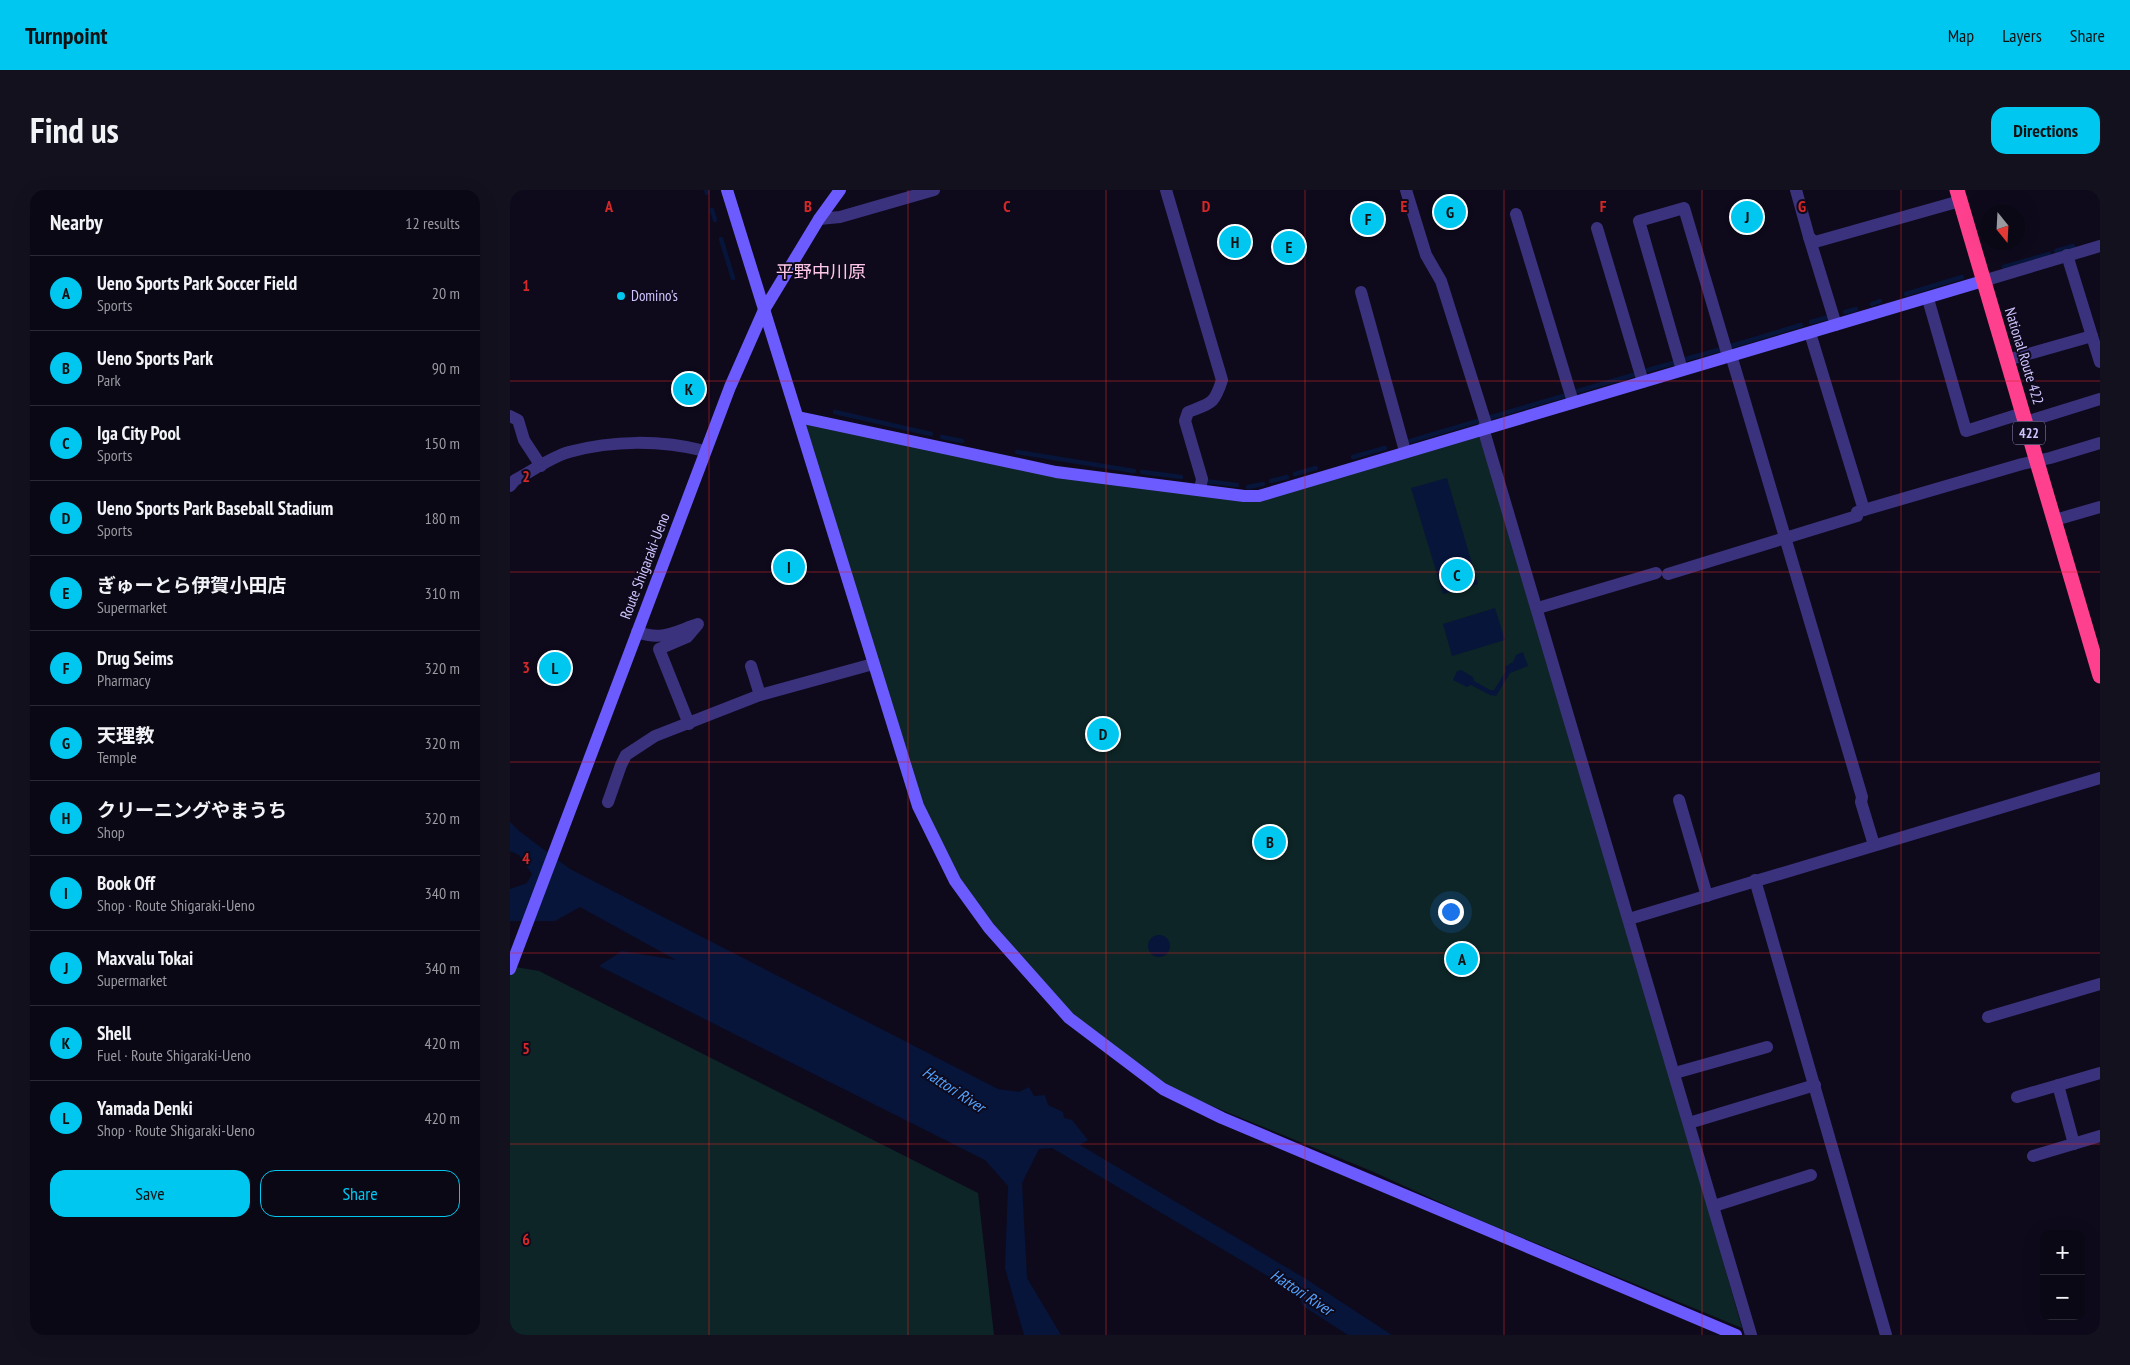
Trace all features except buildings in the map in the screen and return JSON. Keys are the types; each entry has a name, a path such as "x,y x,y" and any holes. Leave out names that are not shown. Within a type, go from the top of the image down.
{"highway":[{"name":"National Route 422","path":"1958,195 2055,520 2094,636 2100,676"}],"street":[{"path":"727,190 918,806 955,881 989,928 1069,1018 1163,1089 1222,1118 1736,1335"},
{"name":"Route Shigaraki-Ueno","path":"510,969 705,451 764,310 819,218 840,190"},
{"path":"819,218 840,217 897,195 934,190"},
{"path":"1166,190 1222,380 1216,398 1211,403 1188,412 1185,421 1202,479 1200,490"},
{"path":"1406,190 1426,255 1441,282 1485,428 1751,1335"},
{"path":"1796,190 1836,325"},
{"path":"1810,237 1815,242 1958,195"},
{"path":"1682,370 1639,221 1684,208 1785,538 1862,797 1860,802 1874,845"},
{"path":"1516,214 1573,402"},
{"path":"1597,228 1643,382"},
{"path":"798,416 1056,472 1244,496 1258,496 1928,299 2100,246"},
{"path":"2068,255 2100,362"},
{"path":"1361,292 1405,452"},
{"path":"1928,299 1966,431 2100,399"},
{"path":"1810,333 1864,510"},
{"path":"2007,360 2092,336"},
{"path":"510,416 518,420 524,440 541,466"},
{"path":"510,486 515,480 568,452 626,442 680,445 705,451"},
{"path":"1538,608 1785,538 1857,516 1858,512 1864,510 2100,443"},
{"path":"2055,520 2100,507"},
{"path":"637,632 652,637 661,636 698,624 687,637 658,649 689,724"},
{"path":"608,802 626,755 655,736 760,695 873,664"},
{"path":"751,666 760,695"},
{"path":"1629,919 2100,778"},
{"path":"1679,800 1707,896"},
{"path":"1755,880 1886,1335"},
{"path":"1988,1017 2100,984"},
{"path":"1675,1073 1767,1046"},
{"path":"2017,1097 2100,1073"},
{"path":"1689,1123 1815,1085"},
{"path":"2058,1085 2074,1144"},
{"path":"2033,1156 2100,1136"},
{"path":"1714,1206 1811,1175"}],"green space":[{"path":"800,418 1056,474 1259,498 1479,437 1626,919 1742,1328 1477,1219 1369,1170 1163,1086 1070,1016 956,879 919,805"},
{"path":"510,966 539,971 978,1193 994,1335 510,1335"}],"water":[{"path":"1447,478 1478,584 1443,594 1411,488"},
{"path":"1495,608 1505,640 1452,656 1443,624"},
{"path":"1523,652 1528,666 1510,673 1496,696 1490,695 1471,685 1467,687 1453,680 1457,671 1461,670 1473,677 1474,681 1490,690 1494,690 1506,671 1505,667 1513,662 1516,655"},
{"name":"Hattori River","path":"510,822 519,831 570,869 998,1089 1019,1092 1029,1087 1034,1096 1045,1095 1048,1105 1063,1112 1064,1118 1072,1120 1088,1140 1080,1145 1306,1279 1392,1335 1348,1335 1303,1306 1298,1294 1052,1148 1039,1149 1022,1183 1027,1278 1061,1335 1024,1335 1005,1268 1008,1186 985,1160 599,966 622,951 676,960 580,907 555,921 510,921 510,889 527,883 532,874 519,855 510,851"},
{"path":"1159,935 1167,938 1170,946 1167,954 1159,957 1151,954 1148,946 1151,938"}],"waterway":[{"path":"712,210 715,220"},
{"path":"721,239 733,278"},
{"path":"2056,251 2073,246"},
{"path":"2004,267 2049,254"},
{"path":"1906,294 1962,277"},
{"path":"1872,304 1880,301"},
{"path":"1845,312 1856,309"},
{"path":"1811,322 1829,317"},
{"path":"1731,346 1801,325"},
{"path":"1686,359 1722,349"},
{"path":"1648,370 1677,362"},
{"path":"1578,391 1633,375"},
{"path":"1488,418 1563,396"},
{"path":"835,412 931,434"},
{"path":"1410,441 1478,421"},
{"path":"942,437 962,441"},
{"path":"1353,457 1385,448"},
{"path":"1017,452 1134,471"},
{"path":"1295,474 1316,468"},
{"path":"1142,472 1181,477"},
{"path":"1271,481 1287,477"},
{"path":"1204,481 1237,485"},
{"path":"1248,487 1263,484"}],"place":[{"name":"天理教","path":"1450,212"},
{"name":"Maxvalu Tokai","path":"1747,217"},
{"name":"Drug Seims","path":"1368,219"},
{"name":"クリーニングやまうち","path":"1235,242"},
{"name":"ぎゅーとら伊賀小田店","path":"1289,247"},
{"name":"Domino's","path":"621,296"},
{"name":"Shell","path":"689,389"},
{"name":"Book Off","path":"789,567"},
{"name":"Iga City Pool","path":"1457,575"},
{"name":"Yamada Denki","path":"555,668"},
{"name":"Ueno Sports Park Baseball Stadium","path":"1103,734"},
{"name":"Ueno Sports Park","path":"1270,842"},
{"name":"Ueno Sports Park Soccer Field","path":"1462,959"}],"district":[{"name":"平野中川原","path":"821,272"}]}
